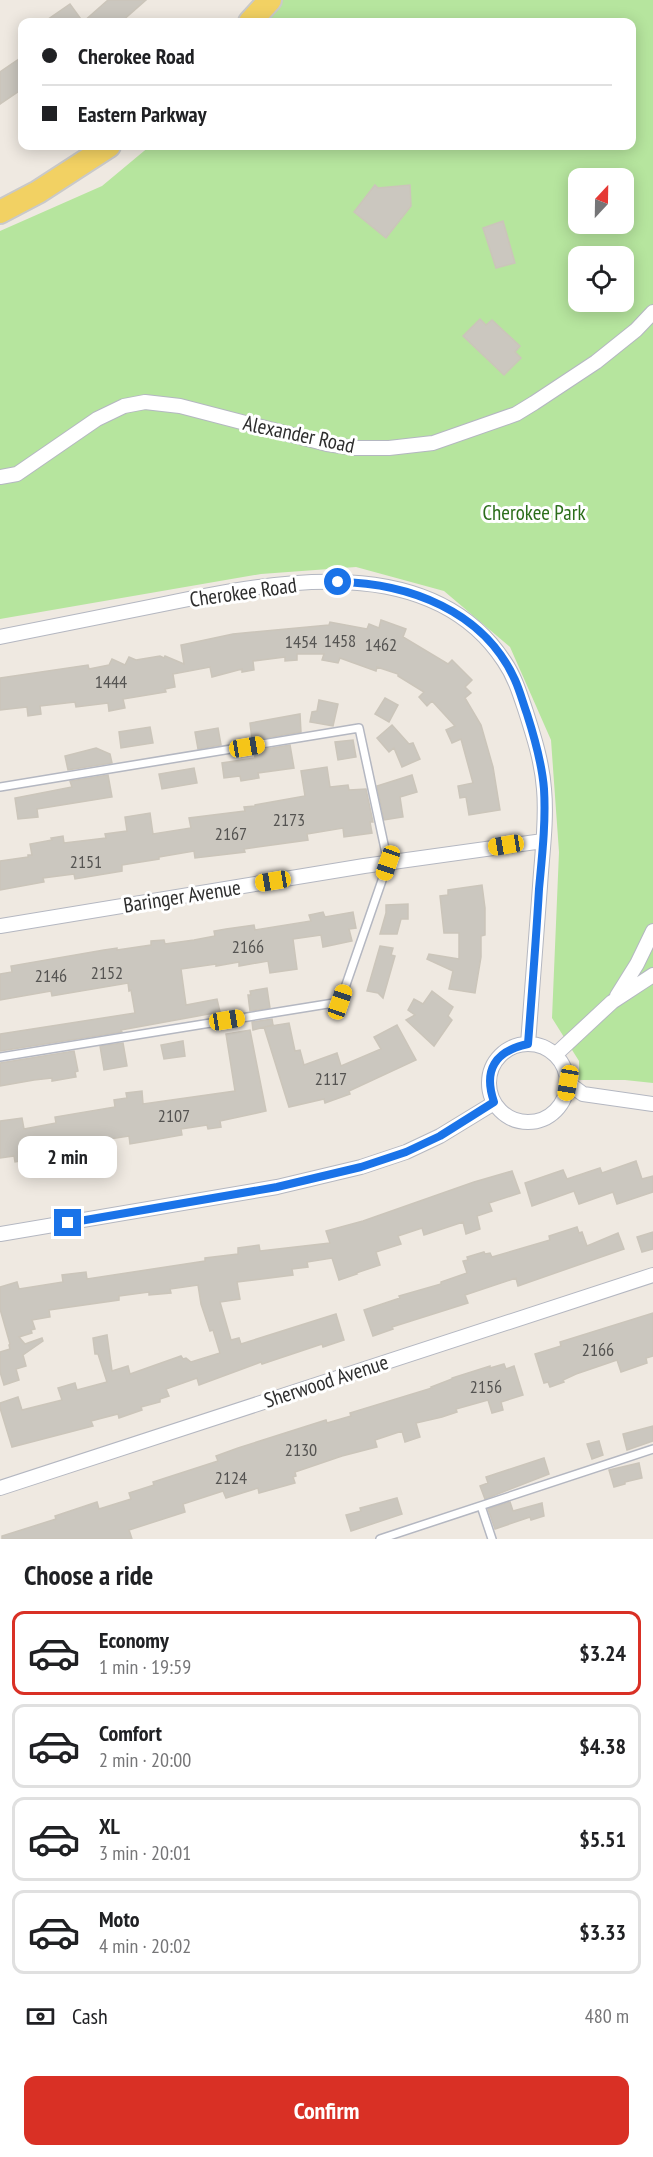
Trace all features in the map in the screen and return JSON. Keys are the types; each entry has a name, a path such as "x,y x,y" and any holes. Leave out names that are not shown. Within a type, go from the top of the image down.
{"main road":[{"path":"254,18 270,0"},
{"path":"0,212 38,192 103,150"}],"street":[{"name":"Alexander Road","path":"0,477 17,474 116,409 145,402 180,406 327,444 355,448 389,448 433,443 516,414 557,390 636,330 653,312"},
{"name":"Cherokee Road","path":"0,637 206,595 261,586 320,582 356,582 398,589 456,612 492,644 515,680 539,751 544,790 543,841 528,1044"},
{"name":"Baringer Avenue","path":"0,926 388,863 543,841"},
{"path":"612,1002 637,964 653,931"},
{"path":"555,1055 612,1002 653,975"},
{"path":"528,1044 541,1046 555,1055 563,1065 568,1083 565,1099 553,1114 536,1122 520,1122 503,1114 494,1102 489,1087 489,1074 498,1057 511,1047 528,1044"},
{"path":"568,1083 583,1094 653,1104"},
{"path":"0,1234 277,1187 361,1167 406,1152 440,1136 494,1102"},
{"name":"Sherwood Avenue","path":"0,1488 653,1275"}],"lane":[{"path":"0,787 359,728 388,863 340,1002 0,1057"},
{"path":"380,1539 653,1449"},
{"path":"481,1506 492,1539"}],"green space":[{"name":"Cherokee Park","path":"278,0 653,0 653,1083 625,1080 579,1080 579,1061 552,1018 559,852 551,740 510,647 444,591 356,567 261,574 0,619 0,231 102,186 145,150 636,150 636,18 270,18"}],"building":[{"path":"108,0 146,0 126,18 88,18"},
{"path":"70,4 80,18 50,18"},
{"path":"18,60 18,92 0,104 0,72"},
{"path":"375,185 378,188 410,185 411,206 386,238 354,212"},
{"path":"503,221 515,263 496,268 483,228"},
{"path":"480,319 486,325 492,320 520,346 515,352 521,358 504,375 463,336"},
{"path":"381,620 406,629 403,637 448,664 452,660 472,680 465,687 471,693 465,698 481,725 493,767 500,810 469,815 466,797 460,798 458,786 473,783 461,739 452,743 446,730 455,726 432,701 427,706 419,697 424,692 398,674 377,667 376,671 340,658 338,663 322,660 324,654 297,654 297,660 285,661 285,657 253,661 254,670 242,672 242,669 212,677 210,667 173,674 175,687 165,689 166,692 123,699 125,708 109,711 108,703 76,707 75,702 40,706 41,714 28,716 27,707 0,710 0,678 88,665 89,669 109,665 112,659 125,665 129,657 136,660 160,656 164,658 165,656 184,664 181,645 233,634 329,625 330,622 367,629 369,624 379,628"},
{"path":"385,698 398,705 389,722 375,714"},
{"path":"319,700 338,704 333,726 310,722 312,712 317,711"},
{"path":"300,714 301,732 252,740 250,723"},
{"path":"392,725 409,744 413,743 420,759 402,767 394,748 389,752 377,738"},
{"path":"150,727 153,743 121,748 119,732"},
{"path":"218,728 221,745 198,749 195,732"},
{"path":"353,740 356,757 338,760 335,742"},
{"path":"290,745 294,768 258,773 259,778 241,781 240,776 224,778 222,763 255,758 254,751"},
{"path":"96,748 110,754 112,763 68,770 65,756"},
{"path":"327,767 330,787 348,785 349,790 366,789 373,822 370,822 372,833 344,837 343,828 307,834 308,840 244,849 245,852 195,858 194,851 122,865 122,871 75,879 74,874 43,878 44,882 0,890 0,861 32,855 30,844 63,836 64,843 106,838 105,834 127,831 125,817 150,813 153,834 191,828 189,818 245,811 244,807 305,796 301,771"},
{"path":"194,768 197,783 162,789 159,774"},
{"path":"108,775 112,797 37,809 38,817 18,819 15,798 72,787 70,781"},
{"path":"412,775 417,792 400,797 403,817 384,820 377,786"},
{"path":"482,885 485,935 481,936 481,957 475,993 449,989 453,971 427,959 429,954 459,959 459,933 444,933 440,896 448,895 448,890"},
{"path":"408,904 408,919 401,919 397,934 380,934 386,905"},
{"path":"323,912 325,917 353,912 356,928 349,929 352,941 323,947 321,935 293,939 297,969 270,973 268,961 239,966 239,962 181,969 186,1005 217,999 220,1012 121,1030 122,1032 0,1051 0,1034 135,1013 128,983 52,996 51,991 0,1000 0,974 12,972 11,966 117,948 117,950 151,945 151,941 164,940 165,944 194,940 215,936 214,931 226,929 254,925 255,930 311,921 309,915"},
{"path":"380,946 393,948 391,955 395,956 383,998 378,993 367,991"},
{"path":"267,988 270,1008 250,1011 248,995 251,995 250,991"},
{"path":"432,991 453,1007 448,1016 452,1020 434,1046 406,1020 415,1015 408,1010 414,999 423,1004"},
{"path":"272,1019 273,1025 253,1030 252,1022"},
{"path":"289,1023 295,1051 300,1050 304,1065 337,1053 341,1066 381,1049 374,1037 397,1025 416,1060 349,1091 350,1094 325,1103 324,1099 289,1107 264,1027"},
{"path":"250,1030 266,1111 220,1121 221,1127 208,1129 207,1125 181,1129 182,1135 130,1144 129,1136 103,1140 105,1148 70,1154 69,1147 43,1149 44,1157 15,1162 14,1156 0,1158 0,1121 22,1118 24,1129 56,1123 55,1117 115,1107 114,1100 127,1098 126,1093 142,1091 143,1104 235,1091 226,1034"},
{"path":"183,1041 185,1056 164,1059 161,1045"},
{"path":"123,1043 127,1066 104,1070 100,1046"},
{"path":"74,1051 78,1071 75,1072 76,1077 52,1081 52,1078 34,1080 0,1086 0,1063"},
{"path":"636,1161 642,1179 653,1176 653,1192 617,1204 613,1192 579,1204 574,1191 532,1206 525,1183 563,1170 567,1179 600,1168 602,1173"},
{"path":"512,1171 520,1193 489,1203 492,1211 477,1216 480,1229 466,1234 463,1222 424,1235 422,1228 398,1236 401,1244 376,1252 380,1265 357,1274 339,1280 332,1258 307,1262 308,1267 292,1269 293,1275 237,1282 240,1299 220,1302 231,1340 239,1338 241,1344 336,1314 344,1340 323,1347 322,1344 262,1364 261,1362 199,1385 197,1378 166,1389 169,1396 160,1399 160,1402 141,1407 142,1410 119,1418 118,1414 91,1421 93,1426 12,1447 0,1403 18,1397 22,1410 62,1400 58,1388 75,1383 77,1390 107,1382 98,1354 95,1354 93,1338 107,1335 112,1371 128,1366 130,1374 181,1356 191,1362 220,1353 201,1304 198,1285 170,1289 171,1293 149,1295 149,1292 119,1296 119,1300 49,1310 50,1317 32,1320 35,1329 31,1330 32,1333 19,1337 25,1344 42,1338 43,1341 23,1355 26,1366 16,1369 19,1380 4,1385 0,1372 0,1352 10,1349 10,1344 0,1309 0,1287 17,1282 19,1289 63,1282 62,1275 86,1272 87,1279 205,1261 205,1258 238,1254 238,1248 259,1245 260,1251 330,1243 326,1231 363,1221"},
{"path":"577,1227 579,1233 582,1232 587,1246 618,1233 624,1249 518,1286 516,1278 465,1295 468,1303 392,1327 393,1329 373,1336 364,1310 467,1273 463,1261 468,1260 467,1257 484,1252 485,1254 490,1253 492,1257 550,1240 549,1236"},
{"path":"653,1232 653,1249 642,1252 637,1237"},
{"path":"653,1313 653,1356 646,1358 647,1363 621,1372 617,1360 576,1374 550,1387 548,1382 544,1383 535,1354 561,1346 560,1342"},
{"path":"504,1364 506,1369 514,1366 523,1395 501,1402 503,1410 492,1413 488,1400 456,1409 457,1412 442,1417 416,1423 420,1437 405,1442 402,1431 375,1440 377,1447 295,1472 296,1476 293,1477 295,1483 259,1493 258,1488 226,1498 223,1491 183,1504 185,1512 129,1530 132,1539 2,1539 2,1536 56,1519 55,1516 97,1502 99,1509 131,1499 129,1493 154,1485 153,1482 218,1461 216,1456 238,1448 326,1420 327,1423 351,1416 350,1413 432,1388 452,1378"},
{"path":"653,1426 653,1441 627,1450 623,1434"},
{"path":"599,1441 603,1455 592,1459 587,1444"},
{"path":"544,1458 549,1474 485,1499 480,1486 488,1483 486,1477"},
{"path":"639,1463 642,1478 614,1487 609,1470"},
{"path":"397,1498 402,1514 351,1531 346,1515 361,1511 360,1508"},
{"path":"510,1502 513,1511 542,1503 544,1516 531,1520 530,1517 495,1529 488,1509"}],"route":[{"path":"68,1223 277,1187 361,1167 406,1152 459,1126 494,1102 489,1087 489,1074 498,1057 511,1047 528,1044 542,851 544,790 539,751 515,680 492,644 456,612 398,589 356,582 338,582"}]}
